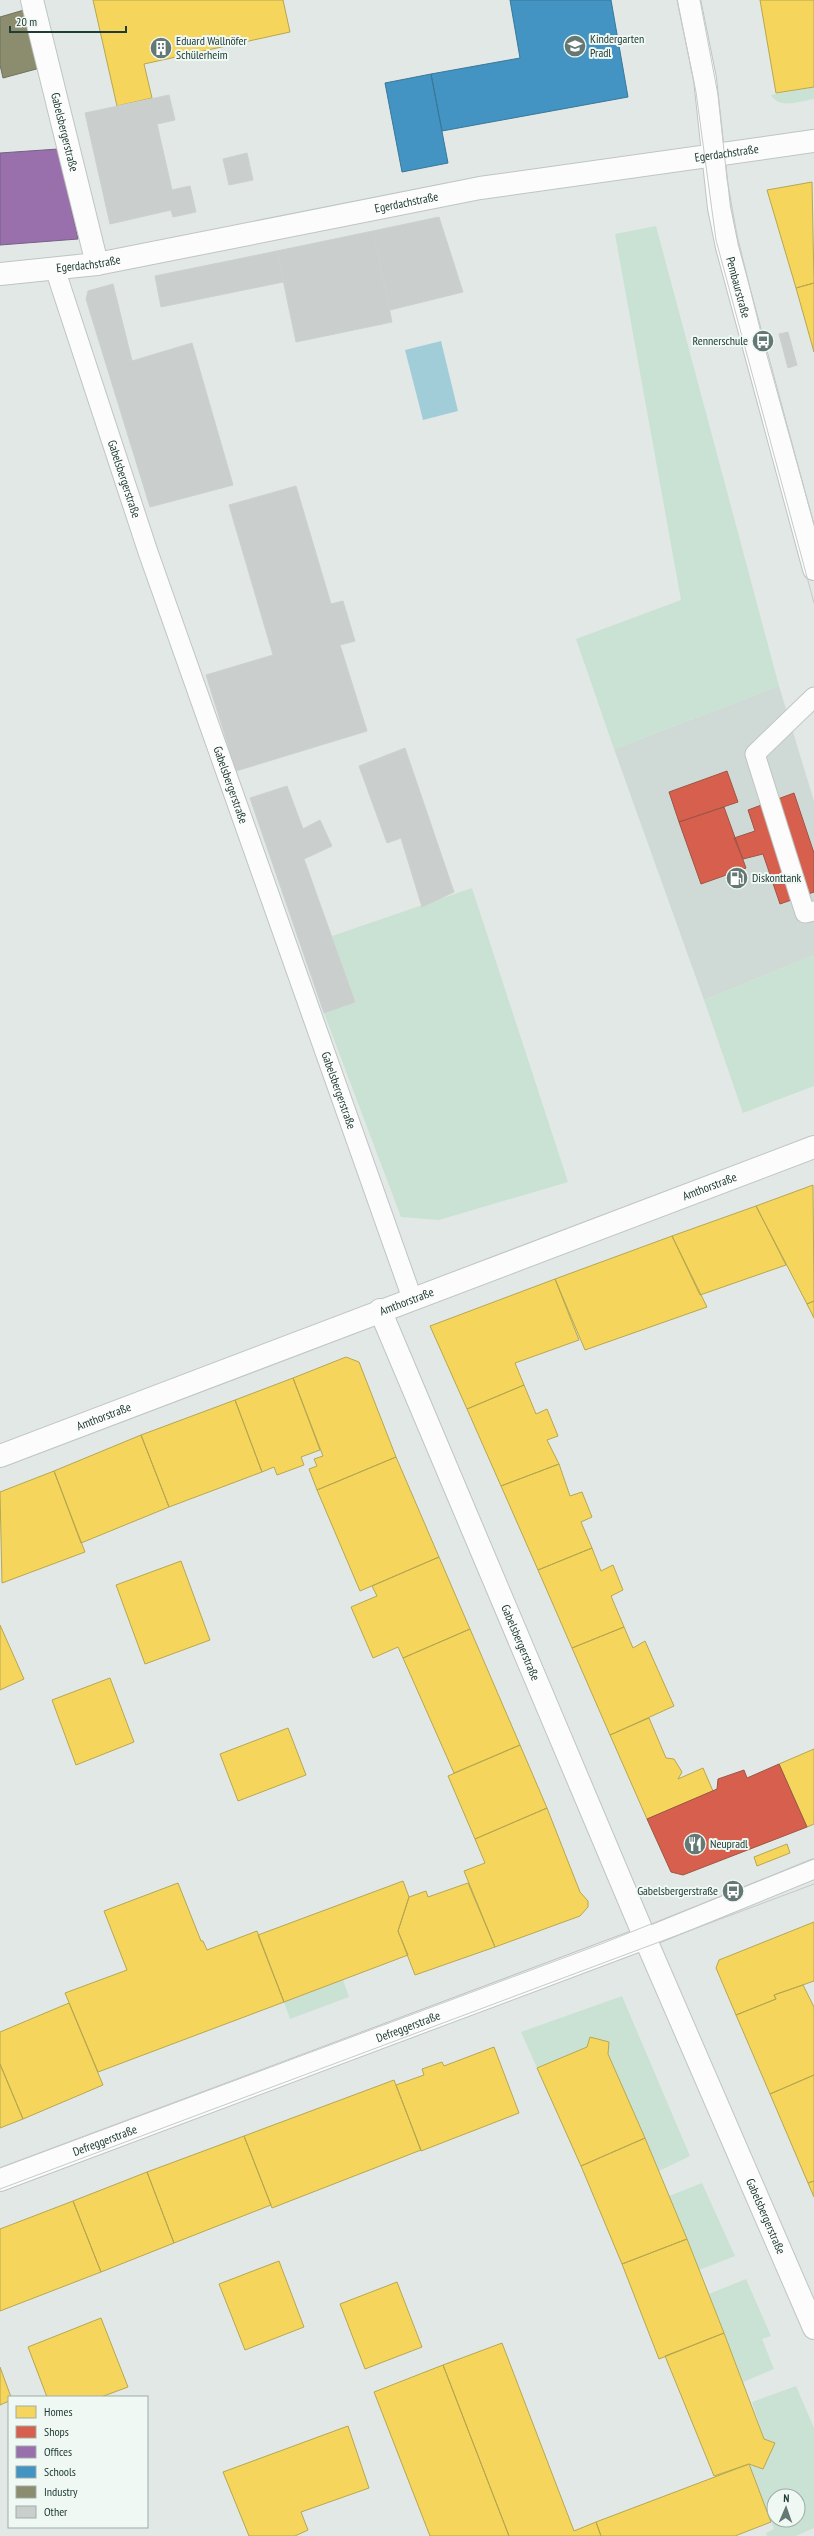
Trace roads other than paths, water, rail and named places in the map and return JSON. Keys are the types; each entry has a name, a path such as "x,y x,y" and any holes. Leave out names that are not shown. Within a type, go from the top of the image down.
{"street":[{"name":"Gabelsbergerstraße","path":"32,0 97,264"},
{"name":"Pembaurstraße","path":"689,0 705,79 727,247 814,569"},
{"name":"Egerdachstraße","path":"0,274 97,264 480,188 814,141"},
{"name":"Amthorstraße","path":"0,1456 380,1310 814,1147"},
{"name":"Gabelsbergerstraße","path":"380,1310 645,1938 814,2328"},
{"name":"Defreggerstraße","path":"0,2180 645,1938"}],"lane":[{"name":"Gabelsbergerstraße","path":"55,269 150,560 412,1298"},
{"path":"814,697 755,754 805,913 814,911"},
{"name":"Defreggerstraße","path":"645,1938 814,1870"}],"water":[{"path":"441,341 458,411 423,420 405,350"}],"tram line":[{"path":"677,0 696,92 716,240 814,603"},
{"path":"700,0 718,95 727,179 737,235 763,341 814,524"},
{"path":"0,2168 601,1944 814,1859"},
{"path":"0,2189 814,1884"}],"place":[{"name":"Kindergarten Pradl","path":"575,46"},
{"name":"Eduard Wallnöfer Schülerheim","path":"161,48"},
{"name":"Rennerschule","path":"763,341"},
{"name":"Diskonttank","path":"737,878"},
{"name":"Neupradl","path":"695,1844"},
{"name":"Gabelsbergerstraße","path":"733,1891"}]}
